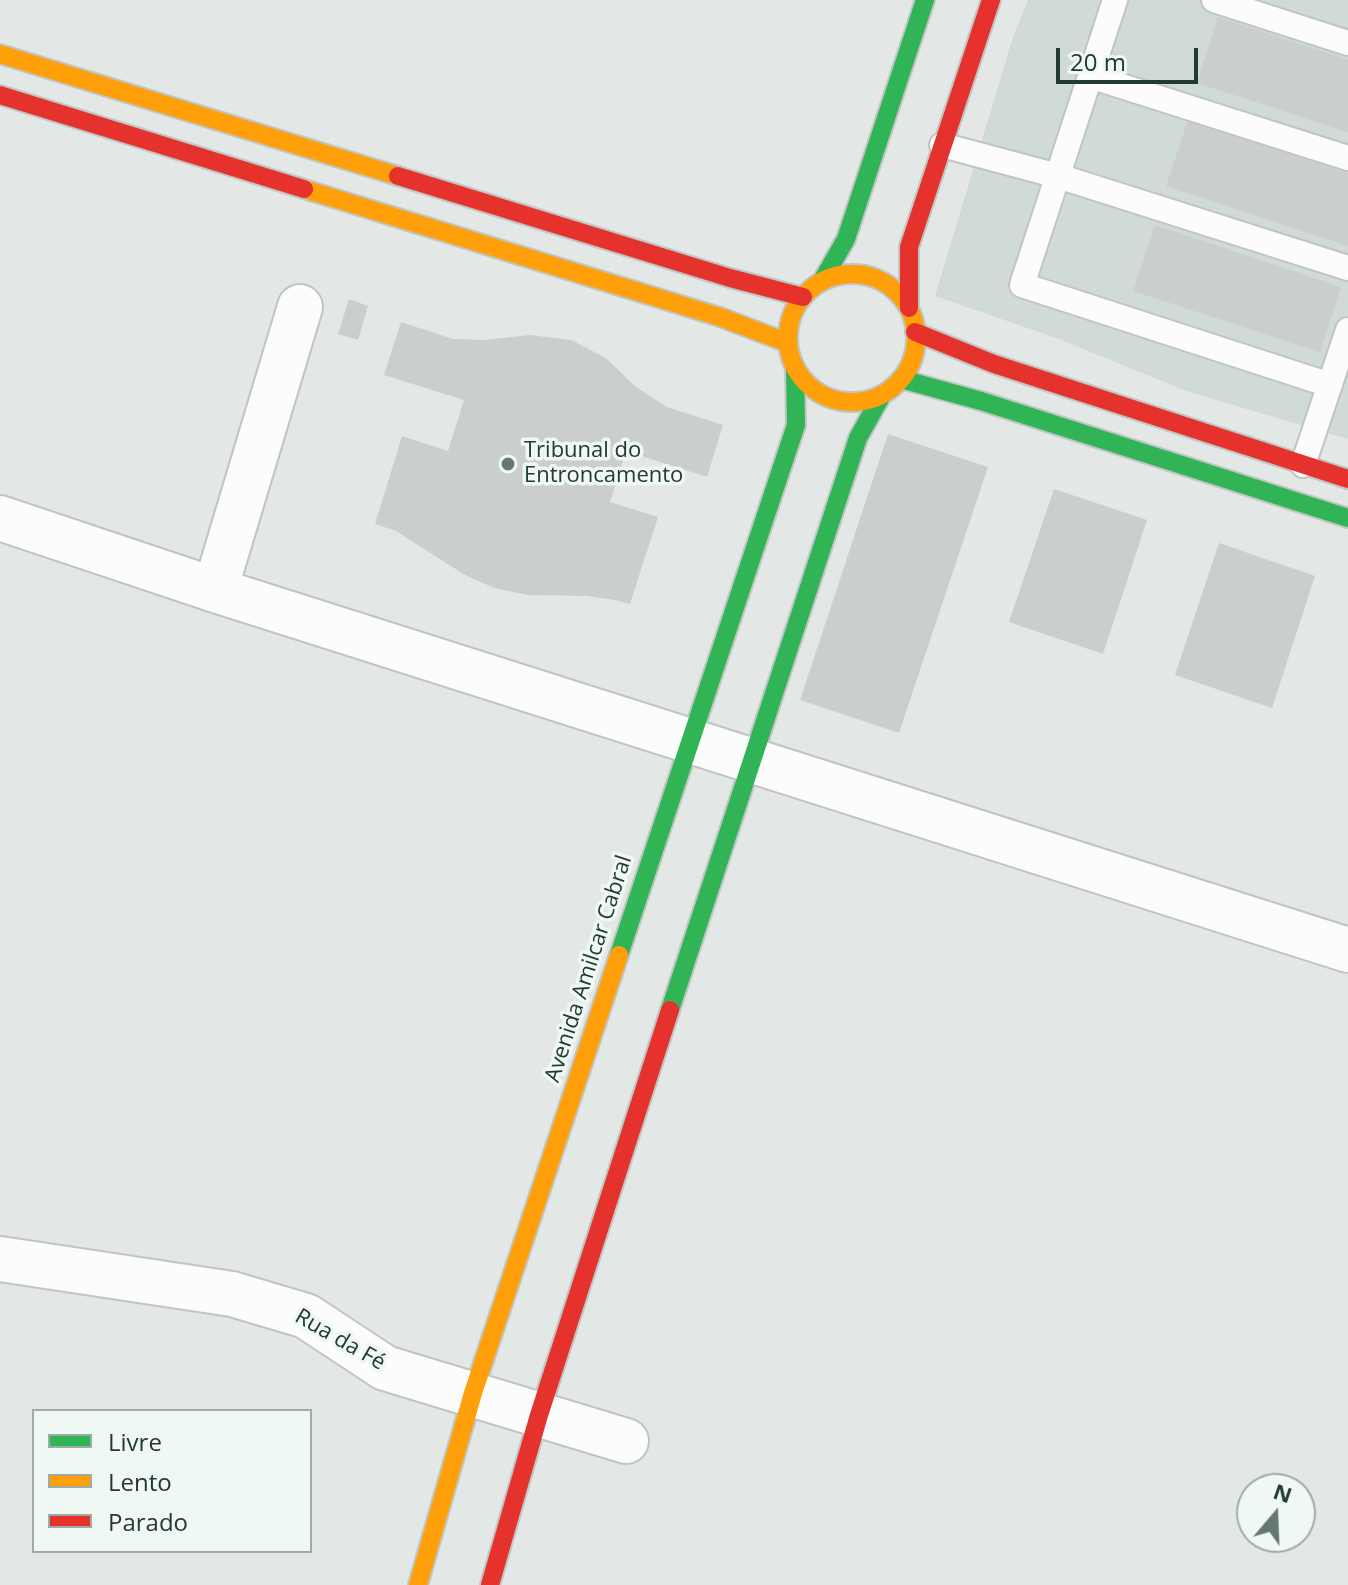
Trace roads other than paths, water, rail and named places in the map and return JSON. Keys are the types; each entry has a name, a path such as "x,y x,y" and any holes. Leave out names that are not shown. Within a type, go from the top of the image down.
{"street":[{"path":"882,395 842,401 815,389 807,383 790,356 789,327 803,297 822,281 846,239 925,0"},
{"path":"490,1585 539,1415 858,438 882,395 901,379 913,357 915,332 909,308 909,247 991,0"},
{"path":"0,54 730,278 803,297"},
{"path":"0,95 720,317 788,343"},
{"path":"822,281 841,275 861,275 881,280 909,308"},
{"path":"215,590 300,307"},
{"path":"915,332 994,364 1348,479"},
{"name":"Avenida Amilcar Cabral","path":"418,1585 473,1393 796,425 795,367"},
{"path":"901,379 981,401 1348,518"},
{"path":"0,518 215,590 1348,950"},
{"name":"Rua da Fé","path":"0,1259 232,1294 306,1316 385,1368 626,1441"}],"lane":[{"path":"1115,0 1022,285 1330,385"},
{"path":"1214,0 1348,43"},
{"path":"1090,76 1348,158"},
{"path":"942,145 1058,176 1348,268"},
{"path":"1303,465 1348,330"}],"place":[{"name":"Tribunal do Entroncamento","path":"508,464"}]}
